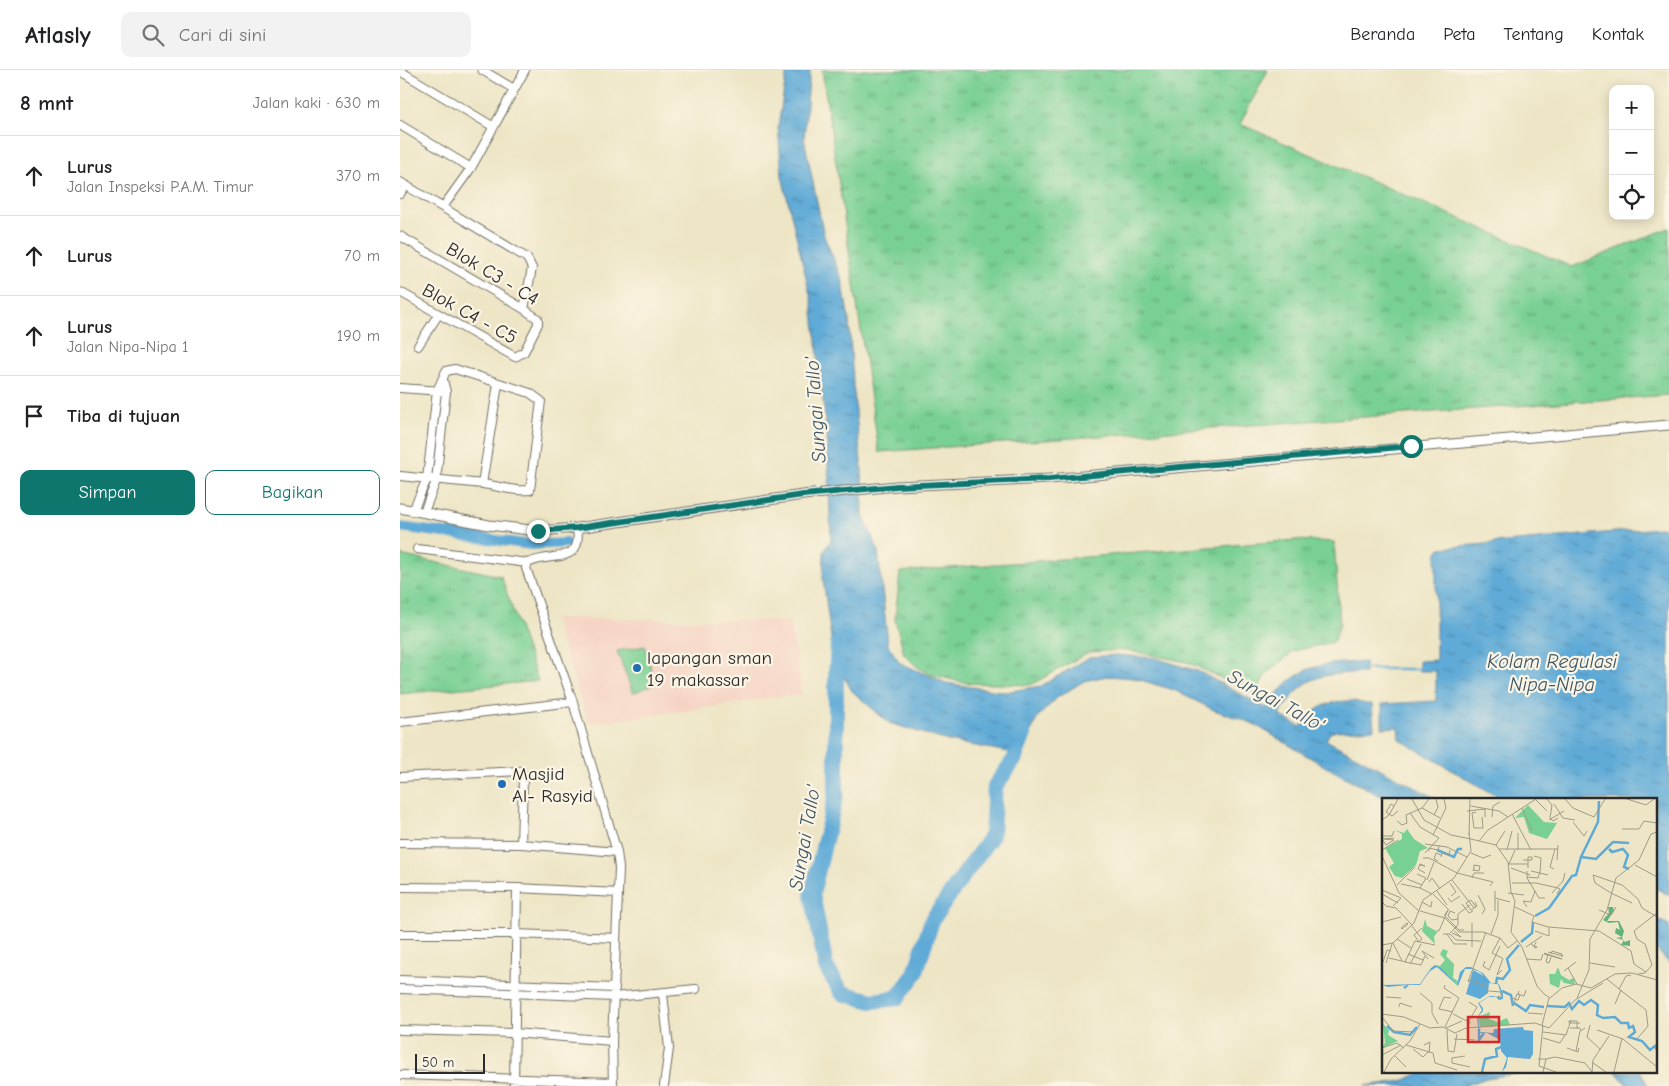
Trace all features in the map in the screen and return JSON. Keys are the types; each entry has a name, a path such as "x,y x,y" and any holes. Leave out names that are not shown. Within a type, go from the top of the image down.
{"street":[{"path":"400,70 494,127"},
{"path":"482,70 514,89"},
{"path":"443,208 471,168 525,70"},
{"path":"400,125 471,168"},
{"path":"400,194 403,183 527,258 531,264 524,309"},
{"name":"Blok C3 - C4","path":"400,236 538,319 538,324 524,352"},
{"name":"Blok C4 - C5","path":"400,292 510,356 519,357 524,352"},
{"path":"418,346 438,315"},
{"path":"400,476 427,479 436,481 482,484 528,491 532,487 541,401 530,393 452,369 446,372 437,391 427,479 413,510"},
{"path":"424,512 436,481 446,392 443,380"},
{"path":"482,484 498,384"},
{"path":"400,388 446,392"},
{"path":"400,508 538,531 577,528 803,495 897,486 1049,479 1669,425"},
{"path":"417,550 528,563 564,555 575,550 578,547 577,528"},
{"path":"400,1075 514,1077 613,1084 612,1040 620,868 573,702 527,574 528,563"},
{"path":"400,722 573,702"},
{"path":"400,777 521,770 523,780 521,844"},
{"path":"400,843 521,844 617,852"},
{"path":"400,886 517,888 618,893"},
{"path":"514,1086 517,888"},
{"path":"400,934 516,934 616,938"},
{"path":"400,980 515,982 614,988"},
{"path":"400,989 614,997 663,994 696,989"},
{"path":"663,994 669,1048 664,1086"},
{"path":"400,1030 514,1033 612,1040"}],"shaded area":[{"path":"553,618 790,621 802,694 589,724"}],"green space":[{"path":"822,70 1268,70 1240,124 1572,267 1669,228 1669,395 879,452"},
{"path":"1297,540 1334,542 1340,625 1333,642 1294,651 1266,674 1255,694 1187,662 1125,650 1089,652 1031,685 967,683 931,675 916,666 904,654 895,619 900,572"},
{"path":"400,555 501,576 538,681 400,694"},
{"name":"lapangan sman 19 makassar","path":"645,646 655,684 633,693 617,651"}],"water":[{"path":"787,70 810,70 804,138 824,236 842,279 849,320 854,396 862,470 863,515 878,550 888,645 900,663 946,683 1005,692 1041,686 1090,657 1115,655 1155,658 1198,671 1266,708 1281,689 1302,672 1331,664 1365,662 1365,673 1336,674 1314,679 1297,691 1279,715 1301,727 1312,714 1329,704 1352,701 1372,704 1374,729 1336,731 1330,733 1326,740 1435,798 1384,798 1326,767 1252,723 1214,710 1174,690 1134,678 1107,676 1084,681 1058,697 1038,717 1020,754 948,741 889,723 852,691 834,660 823,579 824,552 831,539 827,436 812,303 782,176 778,127"},
{"name":"Kolam Regulasi Nipa-Nipa","path":"1669,527 1669,895 1656,888 1656,798 1500,798 1399,739 1398,727 1382,728 1382,704 1436,701 1436,671 1419,671 1419,661 1436,660 1436,561 1437,552 1440,548"},
{"path":"1656,918 1669,925 1669,963 1656,949"},
{"path":"1418,1074 1514,1074 1487,1078 1463,1086 1365,1086 1402,1081"},
{"path":"1618,1074 1642,1074 1648,1086 1628,1086"}],"waterway":[{"path":"400,527 532,545 566,543"},
{"name":"Sungai Tallo'","path":"838,644 836,679 836,795 812,894 826,967 842,993 872,1001 897,998 915,974 932,920 992,835 995,786 1014,760 1024,734"},
{"path":"1363,669 1423,669"}],"place":[{"name":"lapangan sman 19 makassar","path":"637,668"},
{"name":"Masjid Al- Rasyid","path":"502,784"}],"route":[{"path":"538,531 577,528 803,495 897,486 1049,479 1411,446"}]}
